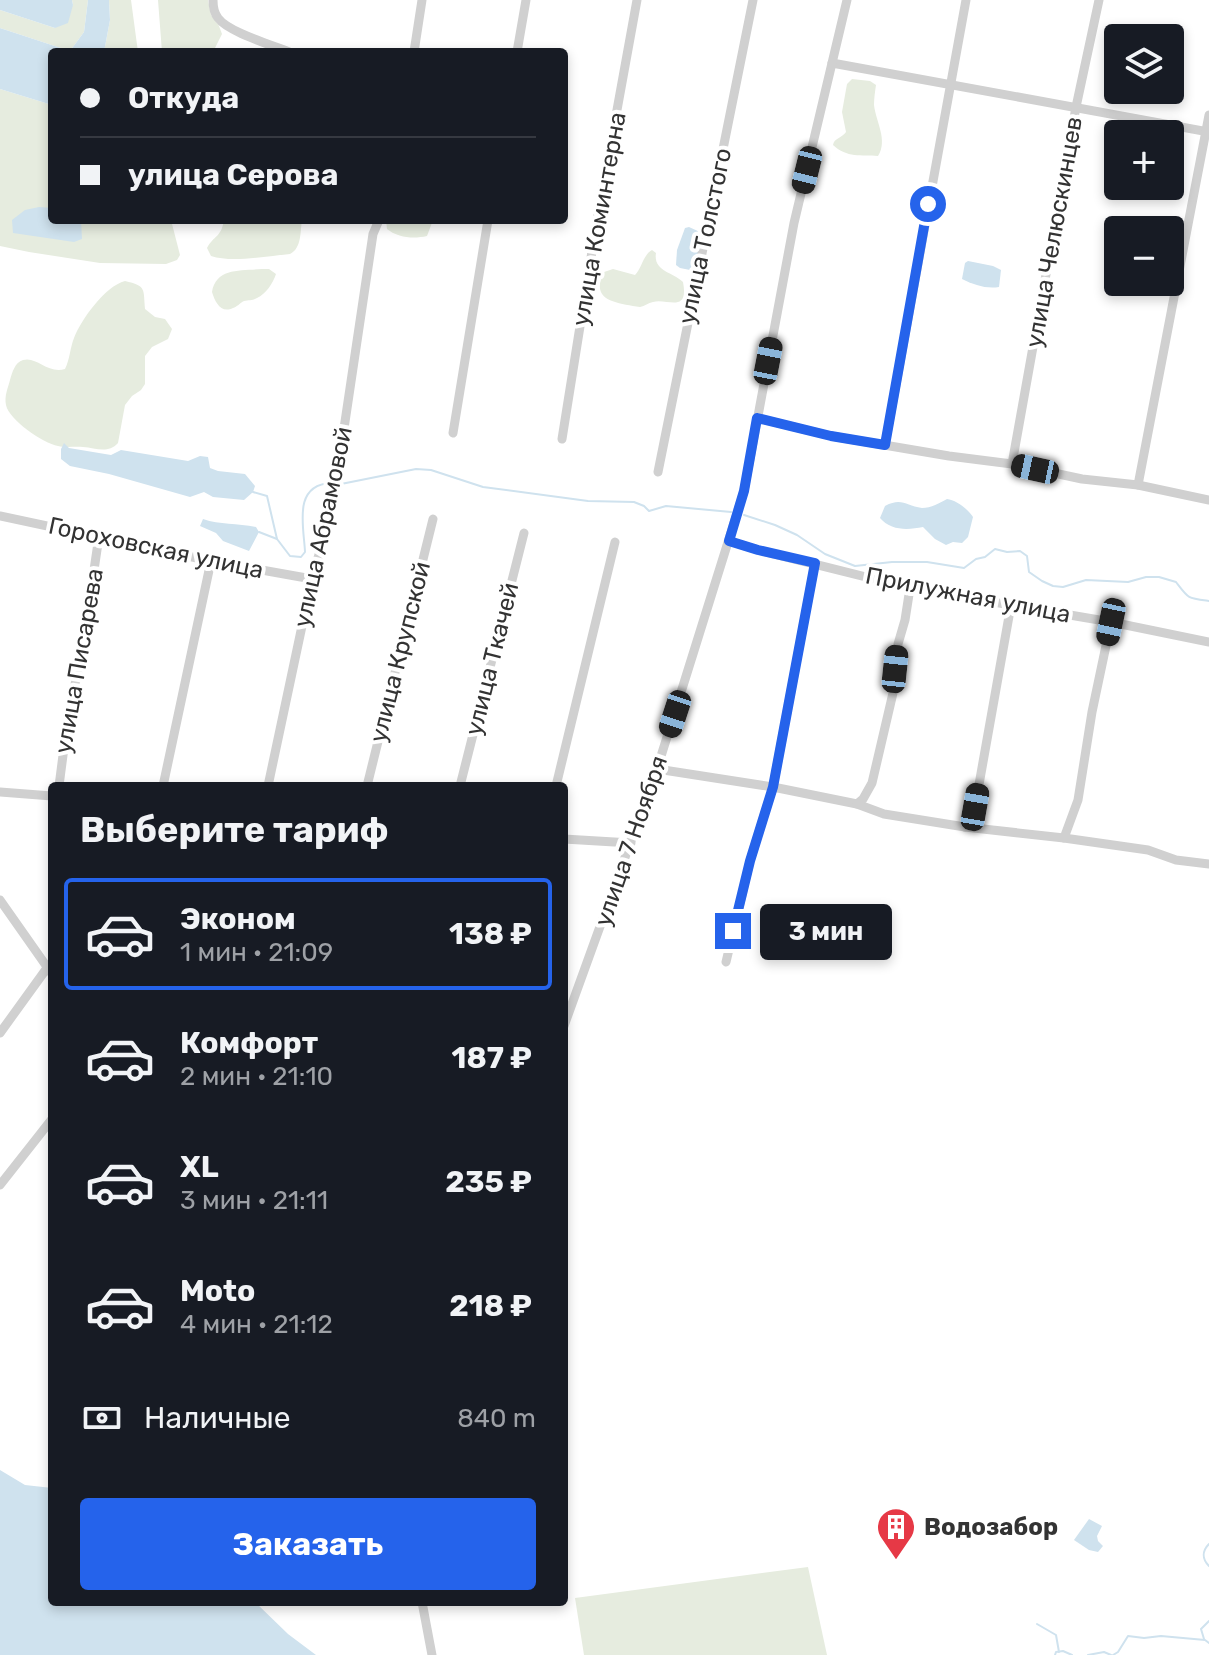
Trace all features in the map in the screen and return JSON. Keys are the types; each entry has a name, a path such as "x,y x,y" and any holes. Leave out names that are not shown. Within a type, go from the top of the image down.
{"street":[{"path":"213,0 217,17 231,29 279,48"},
{"path":"415,48 422,0"},
{"path":"518,48 526,0"},
{"name":"улица Коминтерна","path":"562,439 637,0"},
{"name":"улица Толстого","path":"658,472 753,0"},
{"name":"улица 7 Ноября","path":"568,1015 657,769 744,491 794,223 847,0"},
{"path":"885,445 966,0"},
{"name":"улица Челюскинцев","path":"1012,464 1076,107 1099,0"},
{"path":"832,63 1207,131"},
{"path":"1138,485 1209,115"},
{"name":"улица Абрамовой","path":"269,782 312,579 332,509 373,234 377,224"},
{"path":"453,433 487,224"},
{"path":"757,418 831,436 1012,464 1082,479 1138,485 1209,500"},
{"name":"Гороховская улица","path":"0,516 312,579"},
{"name":"улица Крупской","path":"368,782 433,519"},
{"name":"улица Ткачей","path":"461,782 524,533"},
{"name":"улица Писарева","path":"60,782 99,536"},
{"name":"Прилужная улица","path":"729,541 910,588 1209,642"},
{"path":"557,782 615,542"},
{"path":"164,782 211,561"},
{"path":"726,962 750,861 773,787 815,563"},
{"path":"857,804 872,783 893,693 898,644 910,588"},
{"path":"965,827 975,807 1011,605"},
{"path":"1064,838 1078,800 1111,622"},
{"path":"657,769 773,787 857,804 884,814 1148,850 1176,860 1208,861"},
{"path":"0,792 48,796"},
{"path":"568,839 631,843"},
{"path":"0,900 48,968"},
{"path":"0,1033 48,973"},
{"path":"0,1185 48,1124"},
{"path":"423,1606 432,1655"}],"shaded area":[{"path":"72,0 88,0 84,32 72,48 61,48 0,28 0,10 55,28 73,5"},
{"path":"109,0 131,0 137,48 105,48 110,20"},
{"path":"158,0 208,0 211,15 222,34 215,48 162,48"},
{"path":"852,79 870,81 876,85 874,105 882,144 878,156 849,154 833,145 846,132 842,112 847,84"},
{"path":"0,89 48,104 48,224 172,224 180,255 177,260 166,264 100,263 0,246"},
{"path":"302,224 299,244 290,254 239,259 211,256 207,248 223,226"},
{"path":"386,224 432,224 427,236 401,236 387,229"},
{"path":"652,250 656,253 657,264 683,282 684,292 680,301 659,301 640,307 615,302 603,295 600,282 604,272 613,269 635,275"},
{"path":"269,269 276,274 263,294 254,300 225,309 215,300 212,292 214,284 224,274"},
{"path":"125,281 140,287 144,293 145,309 155,317 165,319 172,329 168,339 152,347 145,356 145,384 125,405 118,443 102,450 52,444 20,424 8,411 6,392 14,368 20,361 28,359 53,369 65,369 74,338 88,313 110,289"},
{"path":"808,1567 827,1655 584,1655 575,1598"}],"water":[{"path":"0,0 72,0 73,5 68,23 55,28 0,10"},
{"path":"88,0 109,0 110,20 105,48 72,48 84,32"},
{"path":"0,28 61,48 48,48 48,104 0,89"},
{"path":"48,208 48,224 81,224 82,239 74,242 13,233 12,220 25,210"},
{"path":"685,228 700,232 700,247 690,270 676,265 677,250"},
{"path":"968,261 1001,270 999,287 980,286 962,279"},
{"path":"64,443 69,448 111,455 121,450 188,461 200,456 208,457 210,468 245,474 255,486 244,500 213,497 204,492 190,497 70,466 61,459"},
{"path":"947,499 962,505 973,517 968,537 962,543 946,545 923,527 894,527 880,518 885,506 891,503 925,508"},
{"path":"203,519 256,527 259,532 249,551 223,541 216,533 200,526"},
{"path":"0,1470 25,1485 48,1488 48,1606 259,1606 316,1655 0,1655"},
{"path":"1089,1519 1102,1526 1097,1536 1103,1546 1098,1552 1074,1540"}],"waterway":[{"path":"341,484 416,469 431,470 483,487 588,501 634,502 649,511 666,506 731,512"},
{"path":"259,532 277,539 290,556 301,557 305,552 305,499 310,491 331,483"},
{"path":"253,492 267,496 277,539"},
{"path":"744,515 797,535 825,554 855,566 927,562 964,568 995,549 1020,551 1027,556 1029,572 1053,586 1063,587 1086,580 1128,582 1159,577 1176,582 1189,597 1209,601"},
{"path":"1209,1544 1204,1555 1209,1566"},
{"path":"1204,1639 1201,1629 1209,1621"},
{"path":"1037,1624 1056,1635 1059,1652"},
{"path":"1113,1655 1128,1636 1161,1636 1209,1643"},
{"path":"1055,1655 1063,1651 1072,1655"},
{"path":"1088,1655 1104,1652 1111,1655"}],"place":[{"name":"Водозабор","path":"896,1561"}],"route":[{"path":"733,931 773,787 815,563 729,541 744,491 757,418 885,445 928,204"}]}
